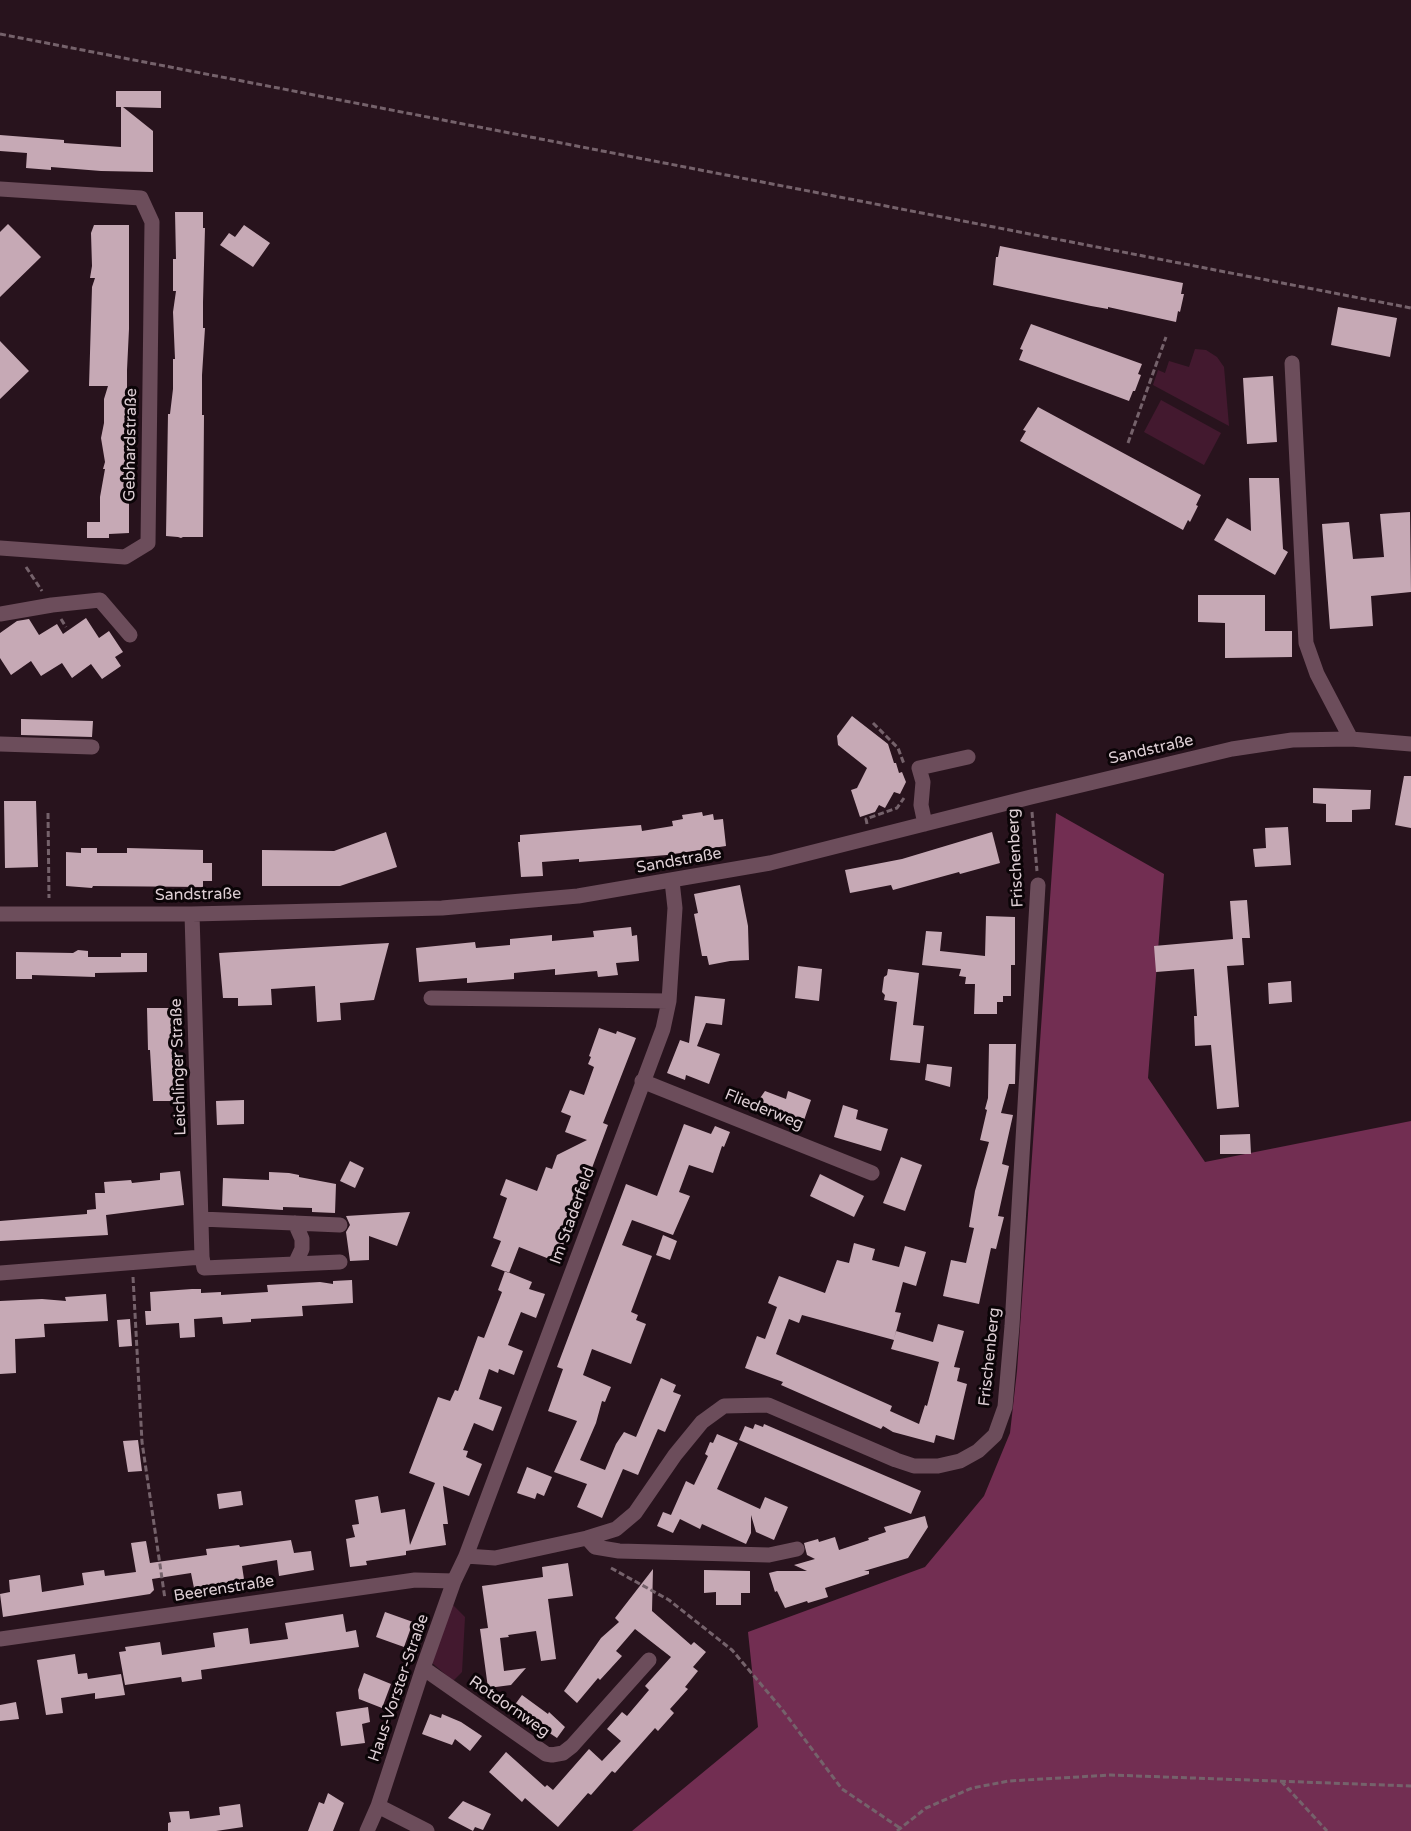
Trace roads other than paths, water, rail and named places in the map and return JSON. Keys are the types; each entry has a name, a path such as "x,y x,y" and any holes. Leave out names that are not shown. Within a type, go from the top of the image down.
{"street":[{"name":"Gebhardstraße","path":"0,189 141,198 152,222 148,543 125,557 7,548"},
{"path":"1292,363 1306,643 1317,674 1351,740"},
{"path":"0,614 100,600 130,635"},
{"name":"Sandstraße","path":"0,914 192,914 442,908 578,896 770,863 1232,749 1292,740 1351,740 1411,744"},
{"path":"0,744 92,747"},
{"path":"925,824 921,805 923,782 919,768 968,757"},
{"name":"Im Staderfeld","path":"466,1556 663,1029 669,1002 675,908 672,881"},
{"name":"Frischenberg","path":"466,1556 495,1558 587,1538 616,1528 635,1513 675,1455 702,1422 724,1406 768,1405 914,1466 938,1466 960,1461 978,1451 995,1436 1005,1407 1012,1326 1038,885"},
{"name":"Leichlinger Straße","path":"192,914 202,1257"},
{"path":"431,998 669,1002"},
{"name":"Fliederweg","path":"642,1081 872,1173"},
{"path":"201,1219 340,1225"},
{"path":"295,1223 302,1239 302,1250 295,1264"},
{"path":"0,1273 202,1257 204,1268 339,1262"},
{"path":"587,1538 595,1547 619,1551 769,1555 797,1549"},
{"name":"Haus-Vorster-Straße","path":"367,1831 378,1806 454,1581 466,1556"},
{"name":"Beerenstraße","path":"0,1639 415,1580 454,1581"},
{"name":"Rotdornweg","path":"423,1668 546,1754 552,1755 563,1753 572,1746 649,1660"},
{"path":"378,1806 427,1831"}]}
